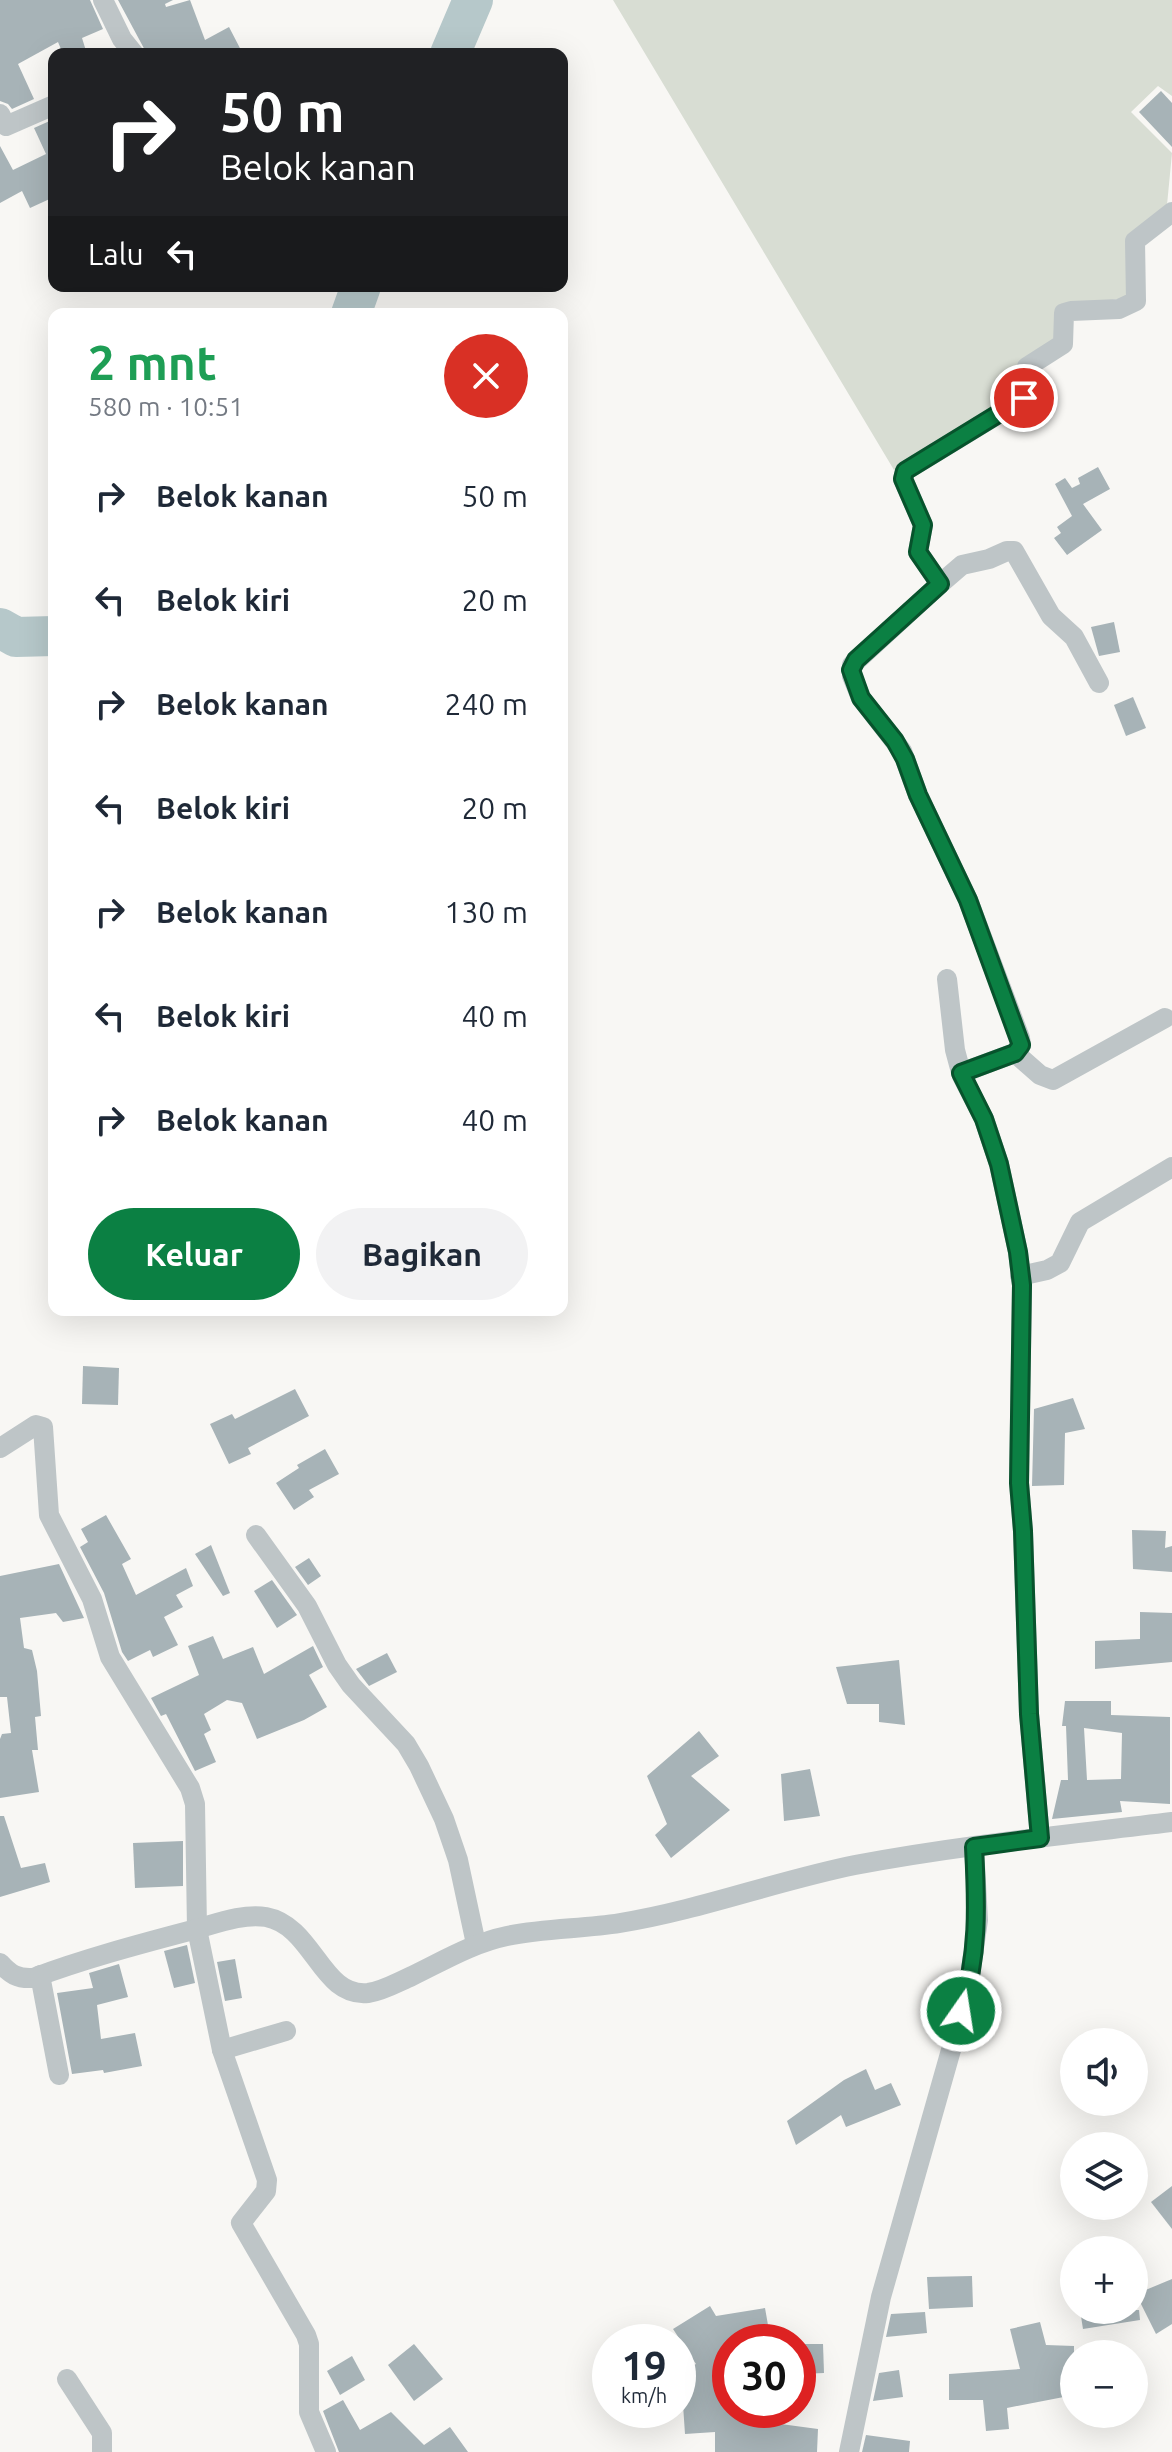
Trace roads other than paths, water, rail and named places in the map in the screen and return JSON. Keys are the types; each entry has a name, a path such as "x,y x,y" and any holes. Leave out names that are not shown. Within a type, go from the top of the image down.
{"street":[{"path":"103,0 129,48"},
{"path":"0,114 6,126 48,108"},
{"path":"940,584 918,552 923,521 902,474 908,466 1028,396 1027,367 1063,344 1064,313 1119,309 1133,303 1136,297 1135,241 1172,212"},
{"path":"961,1073 1015,1053 1021,1045 1020,1038 968,900 918,795 902,751 861,698 851,670 856,660 962,565 1014,551 1051,616 1074,637 1099,683"},
{"path":"947,979 955,1050 961,1073 984,1119 999,1164 1020,1276 1022,1390 1019,1483 1029,1714 1040,1838"},
{"path":"1015,1053 1040,1075 1053,1080 1165,1018"},
{"path":"1020,1276 1047,1270 1060,1263 1080,1222 1172,1167"},
{"path":"0,1448 36,1425 43,1427 49,1515 92,1599 110,1657 190,1788 195,1804 197,1929 222,2050 267,2180 266,2191 241,2223 302,2326 309,2344 309,2412 326,2452"},
{"path":"256,1535 307,1606 337,1665 351,1685 406,1744 419,1766 444,1819 458,1860 476,1944"},
{"path":"0,1963 9,1974 21,1979 197,1929 266,1917 285,1924 301,1937 330,1976 343,1988 356,1993 370,1993 391,1986 476,1944 538,1930 620,1923 854,1866 1172,1822"},
{"path":"849,2452 881,2297 968,1990 978,1920 974,1847"},
{"path":"40,1975 59,2075"},
{"path":"222,2050 286,2031"},
{"path":"67,2379 102,2433 102,2452"}],"waterway":[{"path":"453,48 473,0"},
{"path":"353,308 359,292"},
{"path":"0,628 16,637 48,636"}]}
